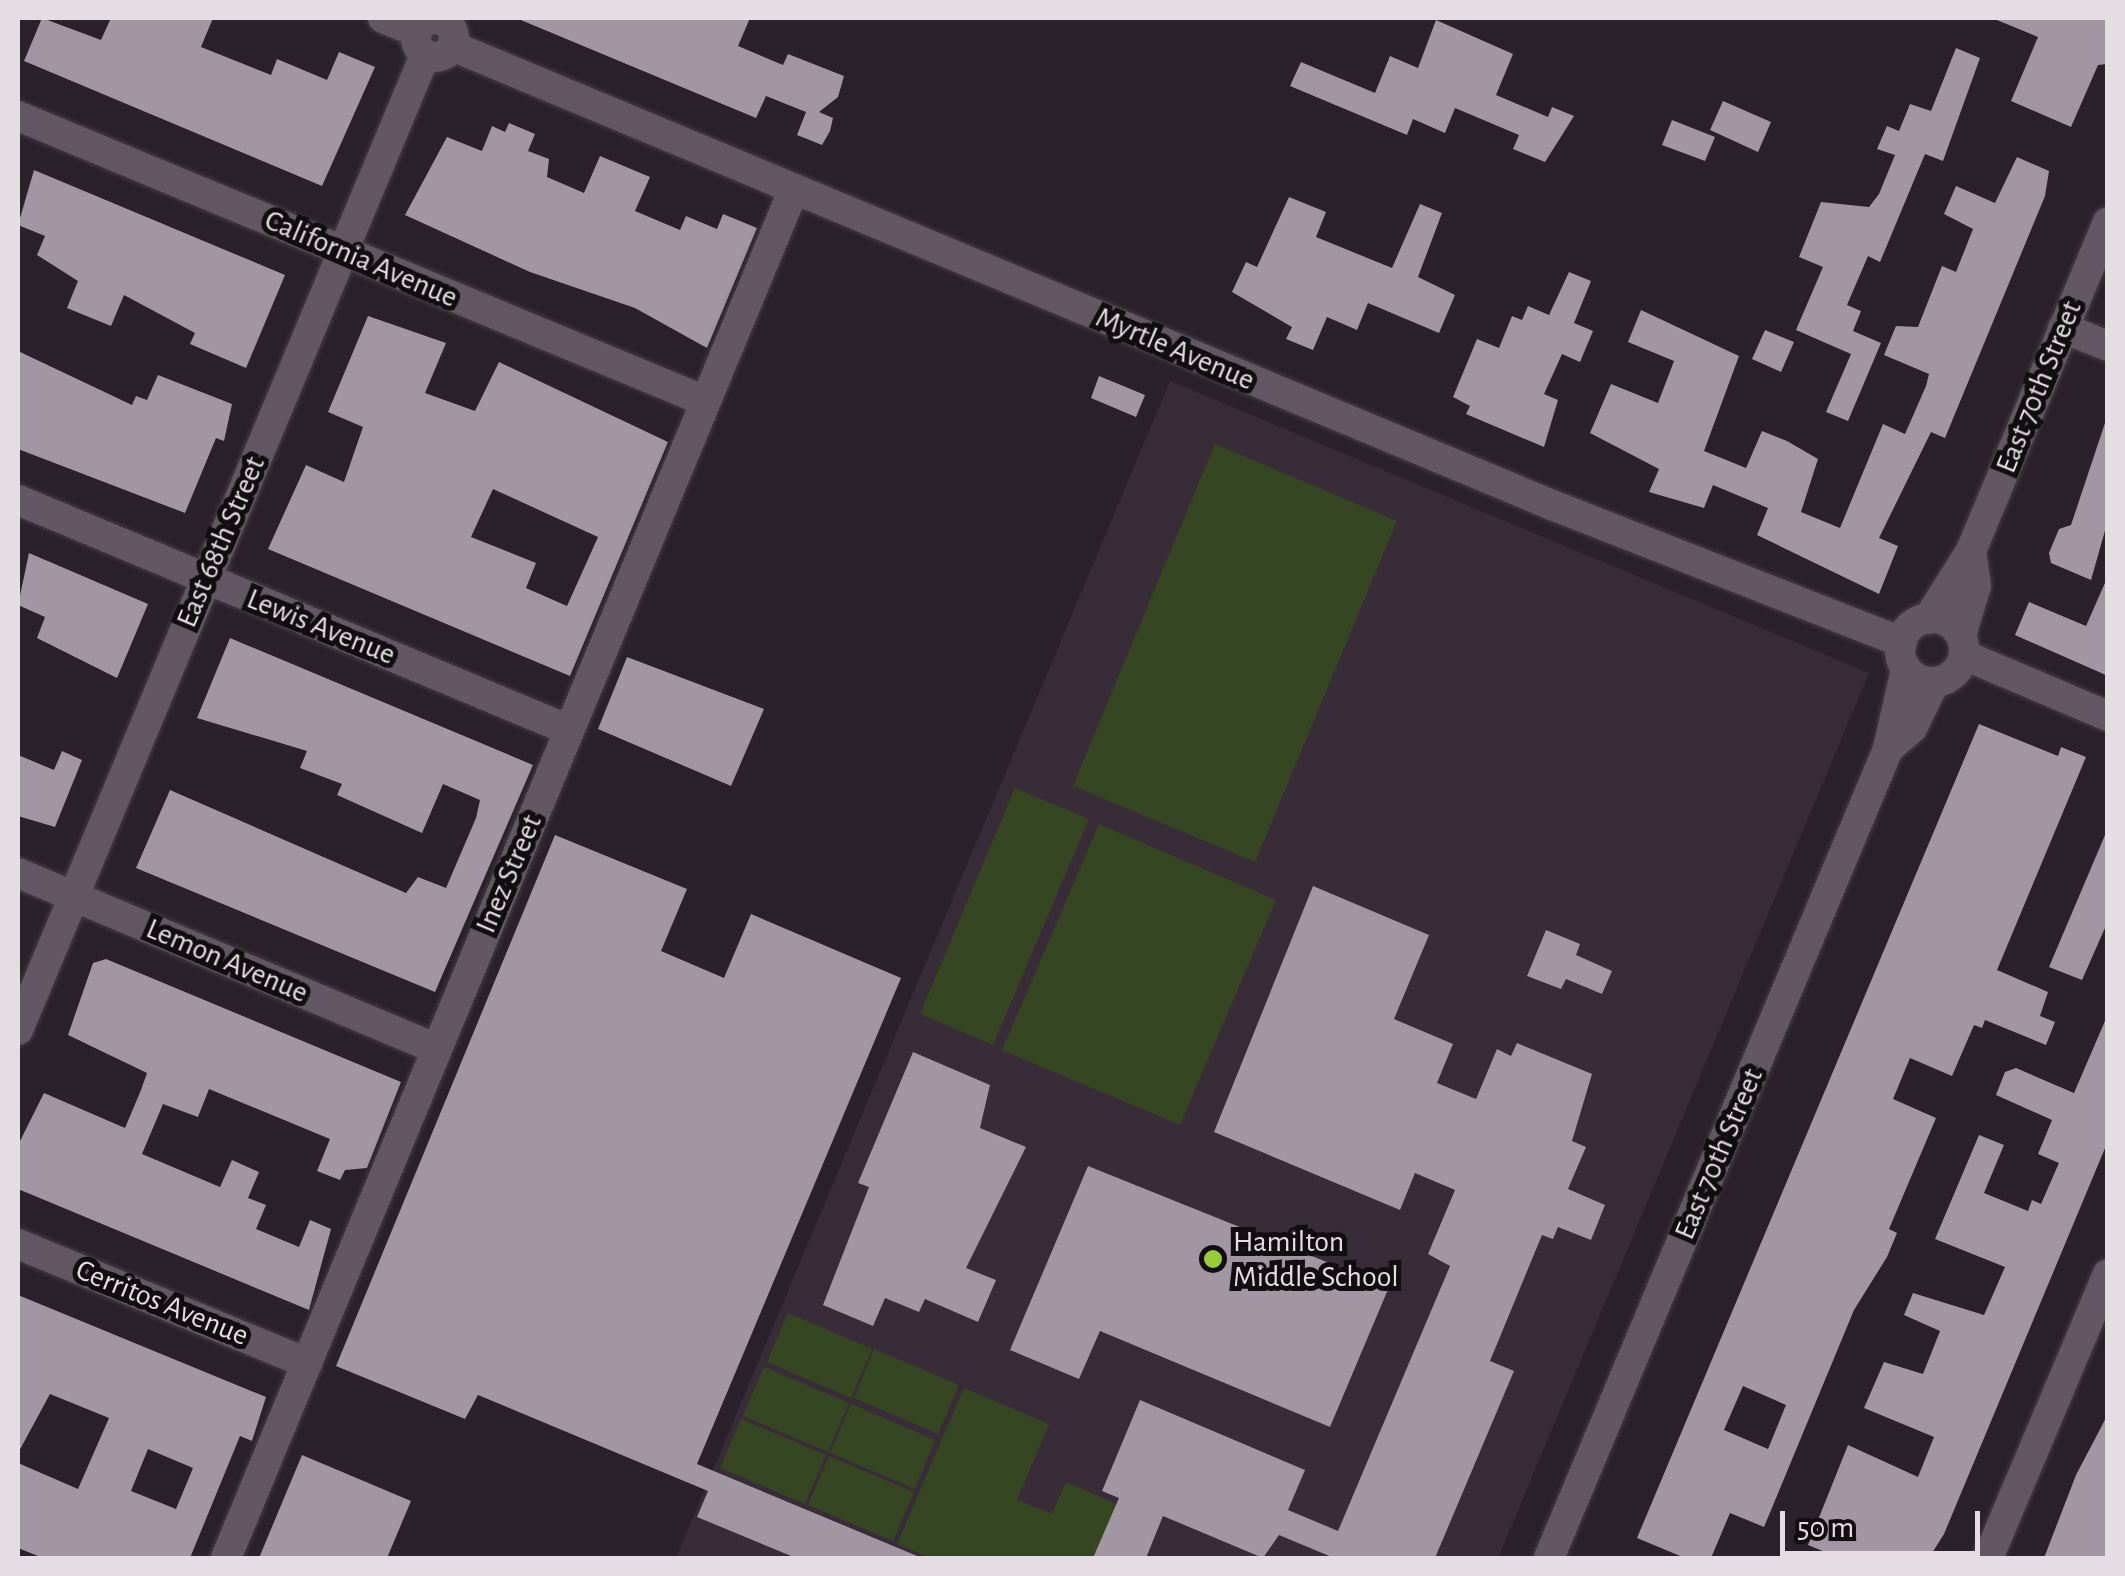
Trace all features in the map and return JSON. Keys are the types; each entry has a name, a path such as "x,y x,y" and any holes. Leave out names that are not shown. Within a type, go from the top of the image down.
{"street":[{"name":"Myrtle Avenue","path":"383,18 435,34 794,191 1904,656 1934,682"},
{"name":"East 68th Street","path":"18,1030 435,34"},
{"name":"California Avenue","path":"18,116 705,401"},
{"name":"Inez Street","path":"226,1558 794,191"},
{"name":"East 70th Street","path":"1549,1558 1888,749 1904,656 1972,551 2108,222"},
{"path":"2063,328 2108,346"},
{"name":"Lewis Avenue","path":"18,500 569,730"},
{"name":"East 70th Street","path":"1962,645 1976,586 1972,551"},
{"path":"1928,619 1962,645 2108,716"},
{"path":"1934,682 1954,674 1962,645"},
{"name":"East 70th Street","path":"1888,749 1912,728 1934,682"},
{"name":"Lemon Avenue","path":"18,873 436,1048"},
{"name":"Cerritos Avenue","path":"18,1244 307,1363"},
{"path":"1988,1558 2108,1274"}],"shaded area":[{"name":"Hamilton Middle School","path":"1170,381 1869,673 1498,1558 676,1558"}],"green space":[{"path":"1215,444 1397,521 1255,862 1073,786"},
{"path":"1015,788 1089,819 993,1045 920,1014"},
{"path":"1099,824 1276,900 1180,1125 1002,1050"},
{"path":"788,1313 872,1349 851,1398 767,1362"},
{"path":"874,1349 959,1385 938,1434 854,1398"},
{"path":"764,1367 849,1403 828,1452 743,1416"},
{"path":"964,1388 1049,1424 1017,1500 1052,1514 1066,1482 1126,1508 1105,1558 931,1558 897,1544"},
{"path":"851,1404 935,1440 915,1489 830,1453"},
{"path":"741,1419 826,1455 805,1504 720,1468"},
{"path":"829,1456 914,1492 893,1541 808,1505"}],"building":[{"path":"42,18 101,40 111,18 213,18 201,47 271,75 277,59 327,80 339,52 375,67 322,186 24,61"},
{"path":"516,18 750,18 738,46 783,65 788,54 844,76 838,97 819,112 833,118 830,131 822,145 797,135 806,112 766,96 756,118"},
{"path":"1992,18 2108,18 2108,64 2098,65 2071,127 2011,101 2038,37"},
{"path":"1436,20 1513,54 1496,95 1548,117 1552,107 1574,116 1545,162 1513,149 1519,135 1455,108 1445,133 1413,119 1407,135 1290,86 1301,62 1375,93 1390,56 1418,68"},
{"path":"1956,48 1980,58 1943,161 1925,154 1880,262 1868,256 1847,305 1861,311 1853,331 1881,343 1848,421 1826,412 1851,354 1796,330 1823,267 1799,257 1821,202 1869,207 1879,194 1895,155 1877,149 1887,126 1899,131 1910,104 1931,111"},
{"path":"1723,101 1771,122 1758,152 1710,130"},
{"path":"1672,120 1715,137 1705,161 1662,145"},
{"path":"509,123 535,134 528,151 549,159 547,177 584,193 600,156 650,177 635,211 680,230 686,216 717,229 723,214 757,228 707,348 635,308 530,272 405,215 447,137 482,151 492,126 505,132"},
{"path":"2017,157 2049,171 2045,196 1945,438 1931,432 1879,538 1898,546 1879,594 1757,535 1768,508 1713,485 1704,508 1649,492 1659,469 1590,433 1611,384 1658,403 1674,361 1628,342 1641,310 1739,356 1704,451 1746,468 1762,431 1787,441 1818,459 1801,512 1840,528 1883,424 1905,434 1926,386 1929,374 1884,355 1896,326 1918,327 1942,266 1956,272 1973,229 1944,214 1956,186 1995,203"},
{"path":"34,170 285,275 246,368 190,344 195,333 124,295 111,326 67,308 78,281 37,255 45,236 18,225"},
{"path":"1289,197 1326,212 1316,237 1392,268 1420,204 1442,213 1418,277 1455,295 1439,333 1368,303 1357,330 1327,317 1313,350 1286,339 1292,327 1232,292 1246,262 1257,267"},
{"path":"1569,272 1591,281 1574,323 1593,331 1580,362 1562,354 1544,394 1558,400 1544,447 1466,414 1470,406 1453,397 1477,339 1499,348 1512,316 1522,320 1528,306 1549,315"},
{"path":"368,316 446,343 425,393 475,411 499,362 668,442 570,676 268,549 306,465 344,482 363,427 328,412","holes":["493,489 598,537 567,606 526,588 536,563 471,537"]},
{"path":"1765,330 1794,342 1781,372 1752,359"},
{"path":"18,351 132,405 136,396 147,400 158,375 232,404 224,441 216,438 185,513 18,449"},
{"path":"1099,376 1145,395 1136,417 1091,398"},
{"path":"2107,417 2108,520 2091,580 2051,563 2049,553 2059,529 2071,525"},
{"path":"29,553 148,604 117,678 37,638 45,617 18,605"},
{"path":"2108,576 2108,676 2015,635 2029,602 2086,626"},
{"path":"230,638 533,765 435,992 136,868 170,790 406,893 418,877 446,888 476,818 480,800 443,784 422,833 337,795 342,784 300,768 307,751 197,718"},
{"path":"627,657 764,709 731,786 598,729"},
{"path":"1979,724 2058,756 2061,747 2086,757 1997,970 2048,992 2040,1016 2055,1022 2046,1045 1985,1020 1982,1028 1974,1025 1952,1076 1910,1058 1893,1099 1936,1118 1889,1229 1897,1233 1887,1257 1854,1310 1764,1527 1730,1513 1711,1558 1685,1558 1637,1538","holes":["1743,1386 1786,1405 1768,1449 1724,1430"]},
{"path":"62,751 82,760 55,827 18,816 18,755 54,770"},
{"path":"2108,828 2108,921 2082,980 2049,967"},
{"path":"555,835 687,889 661,951 724,978 751,914 901,978 697,1464 922,1558 796,1558 697,1517 708,1491 478,1395 465,1419 336,1366"},
{"path":"1313,886 1429,935 1394,1019 1453,1044 1437,1083 1476,1099 1497,1049 1511,1056 1517,1043 1592,1074 1572,1141 1586,1147 1568,1189 1605,1205 1591,1240 1558,1227 1553,1239 1542,1235 1490,1361 1514,1371 1435,1558 1334,1558 1279,1535 1263,1558 1163,1516 1146,1558 1093,1558 1119,1498 1102,1491 1140,1400 1305,1470 1288,1510 1338,1531 1450,1266 1428,1254 1455,1190 1415,1173 1400,1210 1214,1132"},
{"path":"1546,930 1580,944 1576,955 1612,971 1602,994 1566,979 1561,989 1527,976"},
{"path":"106,959 401,1082 367,1168 345,1170 340,1180 317,1171 330,1139 209,1089 198,1117 163,1104 142,1154 220,1187 232,1160 259,1172 248,1198 266,1205 256,1229 299,1247 310,1220 331,1229 309,1310 18,1189 18,1145 44,1093 125,1128 141,1090 147,1073 68,1035 93,963"},
{"path":"2108,1014 2108,1141 1944,1534 1929,1558 1840,1558 1808,1545 1848,1445 1918,1477 1934,1437 1864,1408 1884,1362 1923,1374 1940,1331 1904,1315 1913,1293 1984,1315 2005,1267 1935,1239 1979,1135 2004,1145 1984,1193 2028,1211 2032,1200 2041,1204 2059,1163 2038,1154 2052,1120 1996,1095 2005,1072 2016,1068 2074,1093"},
{"path":"913,1052 990,1085 980,1128 1026,1147 966,1268 996,1280 978,1322 925,1299 919,1312 885,1298 873,1326 823,1305 869,1187 858,1183"},
{"path":"1088,1166 1389,1287 1330,1427 1100,1331 1079,1379 1010,1350"},
{"path":"18,1295 266,1397 252,1441 240,1436 190,1558 43,1558 18,1548 18,1463 78,1489 109,1418 50,1394 18,1453","holes":["148,1449 193,1468 176,1509 131,1491"]},
{"path":"2108,1414 2108,1558 2044,1558 2076,1475"},
{"path":"302,1455 411,1501 387,1558 259,1558"}],"place":[{"name":"Hamilton Middle School","path":"1213,1259"}]}
